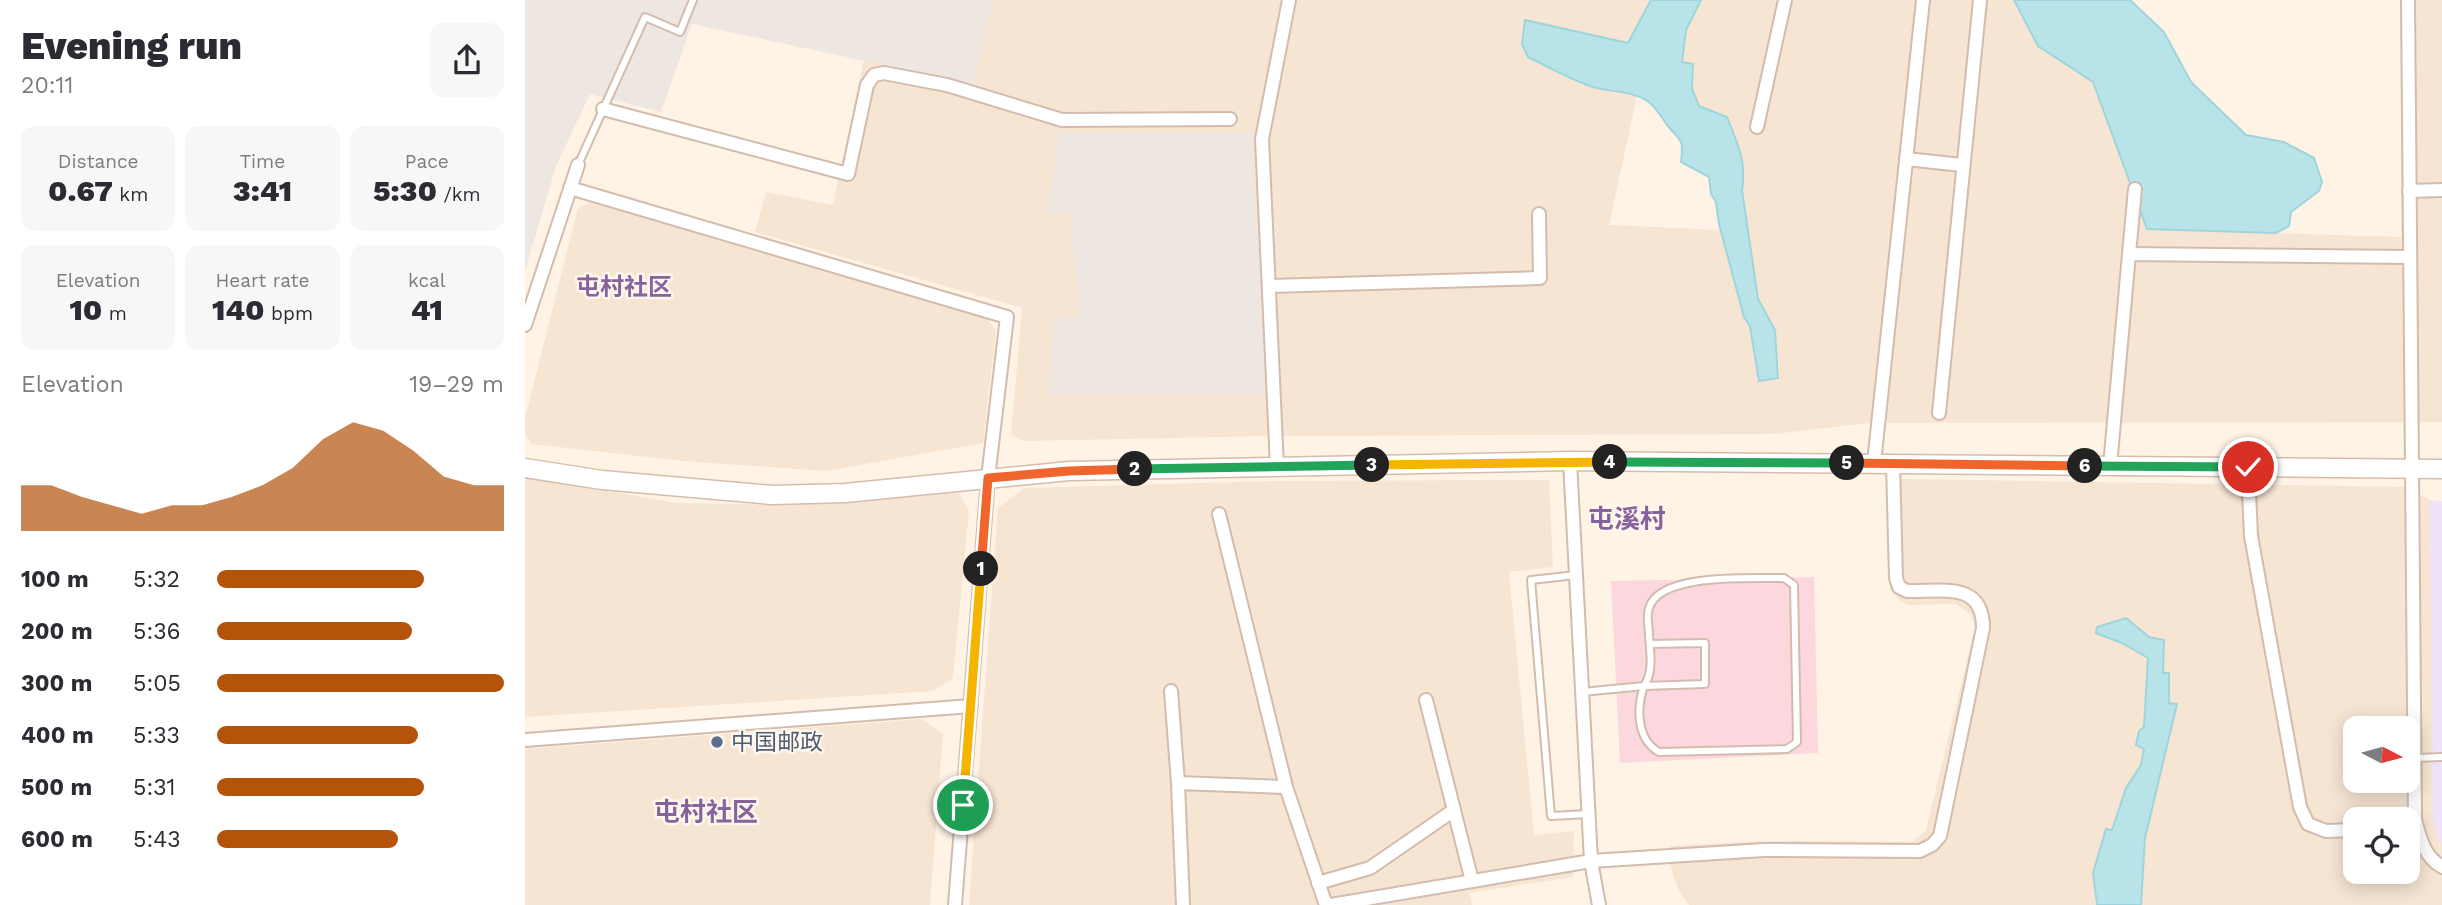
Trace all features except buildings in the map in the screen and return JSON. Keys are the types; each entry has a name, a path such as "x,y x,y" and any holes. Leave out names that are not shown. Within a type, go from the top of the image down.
{"main road":[{"path":"525,468 614,482 772,495 845,493 1069,471 1570,461 2442,470"}],"street":[{"path":"1277,467 1262,139 1289,0"},
{"path":"1757,127 1784,0"},
{"path":"1874,463 1923,0"},
{"path":"1939,413 1980,0"},
{"path":"2408,0 2413,716"},
{"path":"603,109 848,174 867,85 874,75 884,73 947,85 1062,120 1230,119"},
{"path":"1906,159 1962,165"},
{"path":"525,326 578,165"},
{"path":"570,188 1007,317 988,478 955,905"},
{"path":"2110,466 2135,189"},
{"path":"2409,191 2442,190"},
{"path":"1269,286 1540,278 1539,214"},
{"path":"2129,254 2410,257"},
{"path":"1570,461 1591,861 1599,905"},
{"path":"1331,905 1591,861 1763,850 1920,851 1932,845 1940,836 1983,628 1983,609 1976,599 1964,593 1907,591 1899,587 1896,578 1893,464"},
{"path":"2248,467 2251,536 2300,807 2308,824 2326,831 2343,830"},
{"path":"1219,514 1286,787 1326,905"},
{"path":"1171,691 1183,905"},
{"path":"1426,700 1472,881"},
{"path":"525,740 971,706"},
{"path":"1178,783 1286,787"},
{"path":"1318,883 1370,868 1454,810"},
{"path":"2420,842 2433,861 2442,867"}],"lane":[{"path":"578,165 645,17 680,32 693,0"},
{"path":"1576,575 1531,580 1551,817 1588,814"},
{"path":"1784,578 1794,585 1797,742 1787,749 1659,752 1649,746 1642,735 1640,696 1644,686 1651,676 1648,609 1656,596 1686,582 1784,578"},
{"path":"1582,692 1705,684 1705,643 1650,644"},
{"path":"2420,758 2442,757"}],"shaded area":[{"path":"525,0 993,0 974,84 692,24 661,112 590,94 556,166 525,271"},
{"path":"993,0 1651,0 1628,43 1525,20 1522,44 1529,57 1591,87 1637,96 1609,225 1722,230 1744,317 1750,326 1759,380 1778,378 1779,366 1775,330 1758,299 1742,190 1745,175 1727,117 1699,107 1692,89 1693,65 1682,63 1686,30 1701,0 2014,0 2038,46 2093,82 2147,229 2401,237 2401,0 2442,0 2442,422 1870,423 1773,434 1269,436 1024,441 1011,435 1022,308 755,232 766,192 833,205 864,59 974,84","holes":["1253,132 1079,316 1071,213 1048,214"]},
{"path":"1060,132 1253,132 1265,394 1049,395 1054,319 1079,316 1071,213 1047,214"},
{"path":"591,202 986,317 996,331 983,443 826,471 684,461 532,444 525,435 525,419 578,208"},
{"path":"529,478 678,503 794,505 958,492 969,510 953,678 933,691 525,717 525,481"},
{"path":"1903,479 2404,487 2430,500 2433,820 2442,847 2442,905 2141,905 2142,879 2094,900 2097,905 1689,905 1679,891 1669,863 1669,846 1765,841 1912,842 1926,830 1975,627 1971,615 1956,604 1908,605 1890,590 1887,487"},
{"path":"1549,480 1553,567 1509,572 1534,835 1574,831 1573,877 1470,893 1472,905 969,905 998,508 1024,488 1273,481"},
{"path":"2430,500 2442,501 2442,847 2433,821"},
{"path":"1814,577 1818,753 1620,763 1611,581"},
{"path":"922,719 943,734 930,905 525,905 525,749"}],"water":[{"path":"1651,0 1701,0 1686,30 1682,62 1693,64 1692,89 1699,106 1727,117 1737,144 1742,162 1742,190 1758,299 1775,330 1778,378 1759,381 1750,326 1744,317 1719,224 1716,202 1711,194 1709,177 1681,162 1680,140 1650,103 1638,96 1593,87 1568,77 1528,57 1522,44 1525,20 1628,43"},
{"path":"2014,0 2130,0 2164,32 2191,82 2246,135 2284,142 2314,158 2322,182 2319,191 2291,212 2289,226 2276,233 2147,229 2093,82 2038,46"},
{"path":"2126,618 2149,637 2164,640 2163,673 2169,673 2169,703 2177,704 2145,838 2141,905 2097,905 2093,873 2106,829 2112,830 2126,788 2141,765 2144,749 2136,745 2139,731 2144,727 2148,658 2122,643 2096,633 2097,627"}],"place":[{"name":"中国邮政","path":"717,742"}],"district":[{"name":"屯村社区","path":"624,287"},
{"name":"屯溪村","path":"1627,519"},
{"name":"屯村社区","path":"706,812"}],"route":[{"path":"963,805 988,478 1069,471 1570,461 2248,467"}]}
